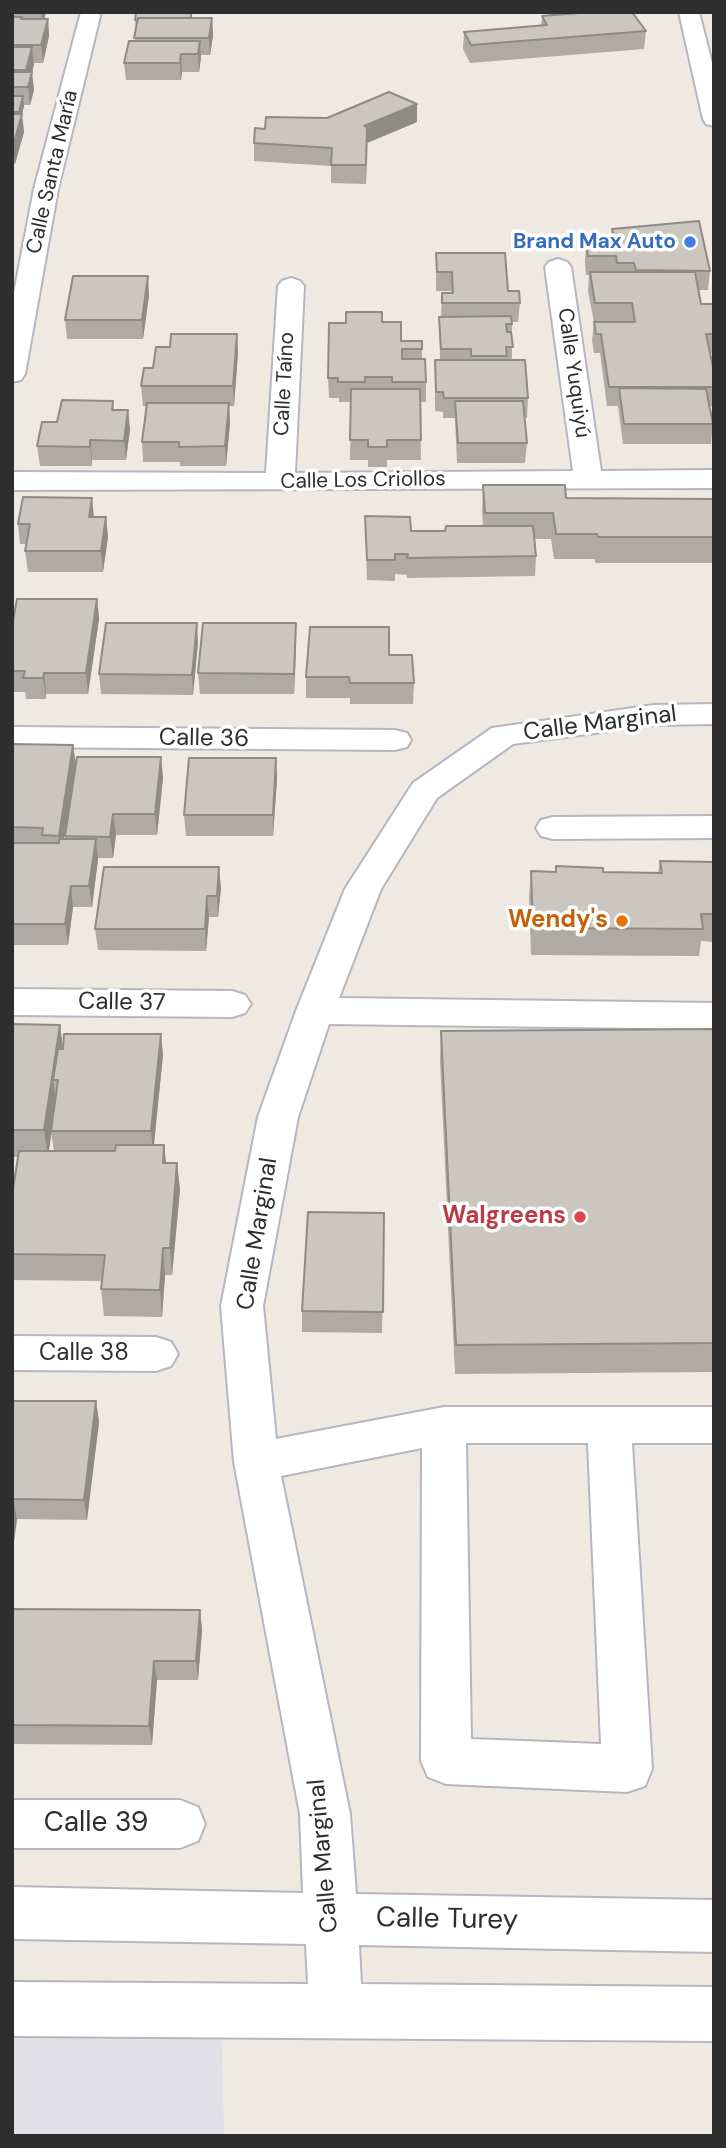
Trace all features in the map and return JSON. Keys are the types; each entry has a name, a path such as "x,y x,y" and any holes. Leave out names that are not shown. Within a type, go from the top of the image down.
{"street":[{"name":"Calle Santa María","path":"12,374 35,189 91,12"},
{"path":"689,12 714,118"},
{"name":"Calle Yuquiyú","path":"558,267 588,478"},
{"name":"Calle Taíno","path":"280,482 291,286"},
{"name":"Calle Los Criollos","path":"12,481 714,479"},
{"name":"Calle Marginal","path":"336,2011 325,1814 256,1462 242,1306 278,1117 315,1011 363,890 425,790 504,735 654,715 714,713"},
{"name":"Calle 36","path":"12,737 396,740"},
{"path":"552,828 714,827"},
{"name":"Calle 37","path":"12,1002 232,1004"},
{"path":"315,1011 714,1016"},
{"name":"Calle 38","path":"12,1353 156,1354"},
{"path":"444,1425 446,1761 627,1769 609,1425"},
{"path":"256,1462 444,1425 714,1425"},
{"name":"Calle 39","path":"12,1824 180,1824"},
{"name":"Calle Turey","path":"12,1913 714,1926"},
{"path":"12,2009 714,2014"}],"shaded area":[{"path":"12,1999 221,2001 224,2136 12,2136"}],"building":[{"path":"136,12 191,12 191,18 135,20"},
{"path":"632,12 646,31 471,45 464,32 547,25 542,16"},
{"path":"12,17 48,19 41,45 12,45"},
{"path":"138,18 212,18 209,38 134,38"},
{"path":"129,41 200,41 198,54 181,54 180,63 124,63"},
{"path":"12,47 32,47 26,70 12,70"},
{"path":"12,72 32,72 28,87 12,87"},
{"path":"389,92 417,104 364,126 367,127 366,165 331,165 332,148 254,143 255,128 265,129 266,117 327,118"},
{"path":"12,96 23,96 19,112 12,112"},
{"path":"12,114 22,114 13,146 12,146"},
{"path":"699,221 710,271 636,270 634,263 617,263 616,256 588,256 586,243 615,243 612,229"},
{"path":"436,253 505,253 508,291 519,291 520,303 442,303 442,293 453,293 452,272 437,272"},
{"path":"590,272 695,272 701,304 714,304 714,334 706,334 714,372 714,387 609,387 601,334 596,334 594,322 635,322 632,303 595,303"},
{"path":"73,276 148,276 142,320 65,320"},
{"path":"346,312 382,312 382,322 401,322 401,341 422,341 422,349 402,349 402,359 425,359 426,382 392,382 392,377 365,377 365,382 338,382 338,378 328,378 329,323 346,323"},
{"path":"511,316 512,324 506,324 507,332 511,332 513,347 506,347 507,356 471,356 471,349 441,349 439,317"},
{"path":"171,334 237,334 233,386 141,386 144,368 153,368 156,347 170,347"},
{"path":"435,360 525,360 528,398 444,398 443,392 436,392"},
{"path":"619,388 706,389 713,424 624,424"},
{"path":"351,389 420,389 421,440 387,440 387,447 368,447 368,440 350,440"},
{"path":"62,400 113,401 112,410 128,410 124,441 90,440 90,447 37,446 42,422 57,422"},
{"path":"455,401 523,401 527,443 458,443"},
{"path":"147,403 229,403 225,446 179,447 179,442 142,442"},
{"path":"483,485 565,485 566,498 714,499 714,537 598,537 597,534 556,534 553,513 485,513"},
{"path":"23,497 92,498 89,517 106,517 101,551 25,551 30,524 18,524"},
{"path":"365,516 410,517 411,531 445,531 446,526 533,526 536,556 407,558 408,554 395,554 395,560 367,560"},
{"path":"17,599 97,599 86,673 44,673 43,678 23,678 25,671 12,671 12,626"},
{"path":"106,623 197,623 192,675 99,674"},
{"path":"203,623 296,623 294,674 198,673"},
{"path":"310,627 389,627 389,655 412,655 414,683 350,683 349,677 306,677"},
{"path":"12,744 73,745 59,836 42,835 43,828 12,827"},
{"path":"77,757 161,757 155,814 113,814 110,837 65,836"},
{"path":"189,758 276,758 273,815 184,815"},
{"path":"59,839 96,839 89,886 71,886 65,924 12,924 12,843 59,843"},
{"path":"660,861 714,862 714,914 701,914 703,929 533,928 531,871 556,872 556,866 603,868 603,872 662,873"},
{"path":"104,867 219,867 217,896 207,896 205,929 95,929"},
{"path":"12,1024 60,1025 44,1130 12,1130"},
{"name":"Walgreens","path":"714,1029 714,1343 456,1345 441,1031"},
{"path":"64,1034 161,1034 151,1131 51,1131 58,1080 53,1080 58,1049 63,1049"},
{"path":"116,1145 164,1145 163,1163 177,1163 170,1248 163,1248 160,1290 101,1289 105,1255 12,1254 12,1195 19,1151 115,1151"},
{"path":"308,1212 384,1213 383,1312 302,1311"},
{"path":"12,1401 96,1401 84,1500 13,1499 12,1505"},
{"path":"12,1609 200,1610 196,1661 154,1661 149,1726 12,1725"}],"place":[{"name":"Brand Max Auto","path":"690,242"},
{"name":"Wendy's","path":"622,921"},
{"name":"Walgreens","path":"580,1217"}]}
